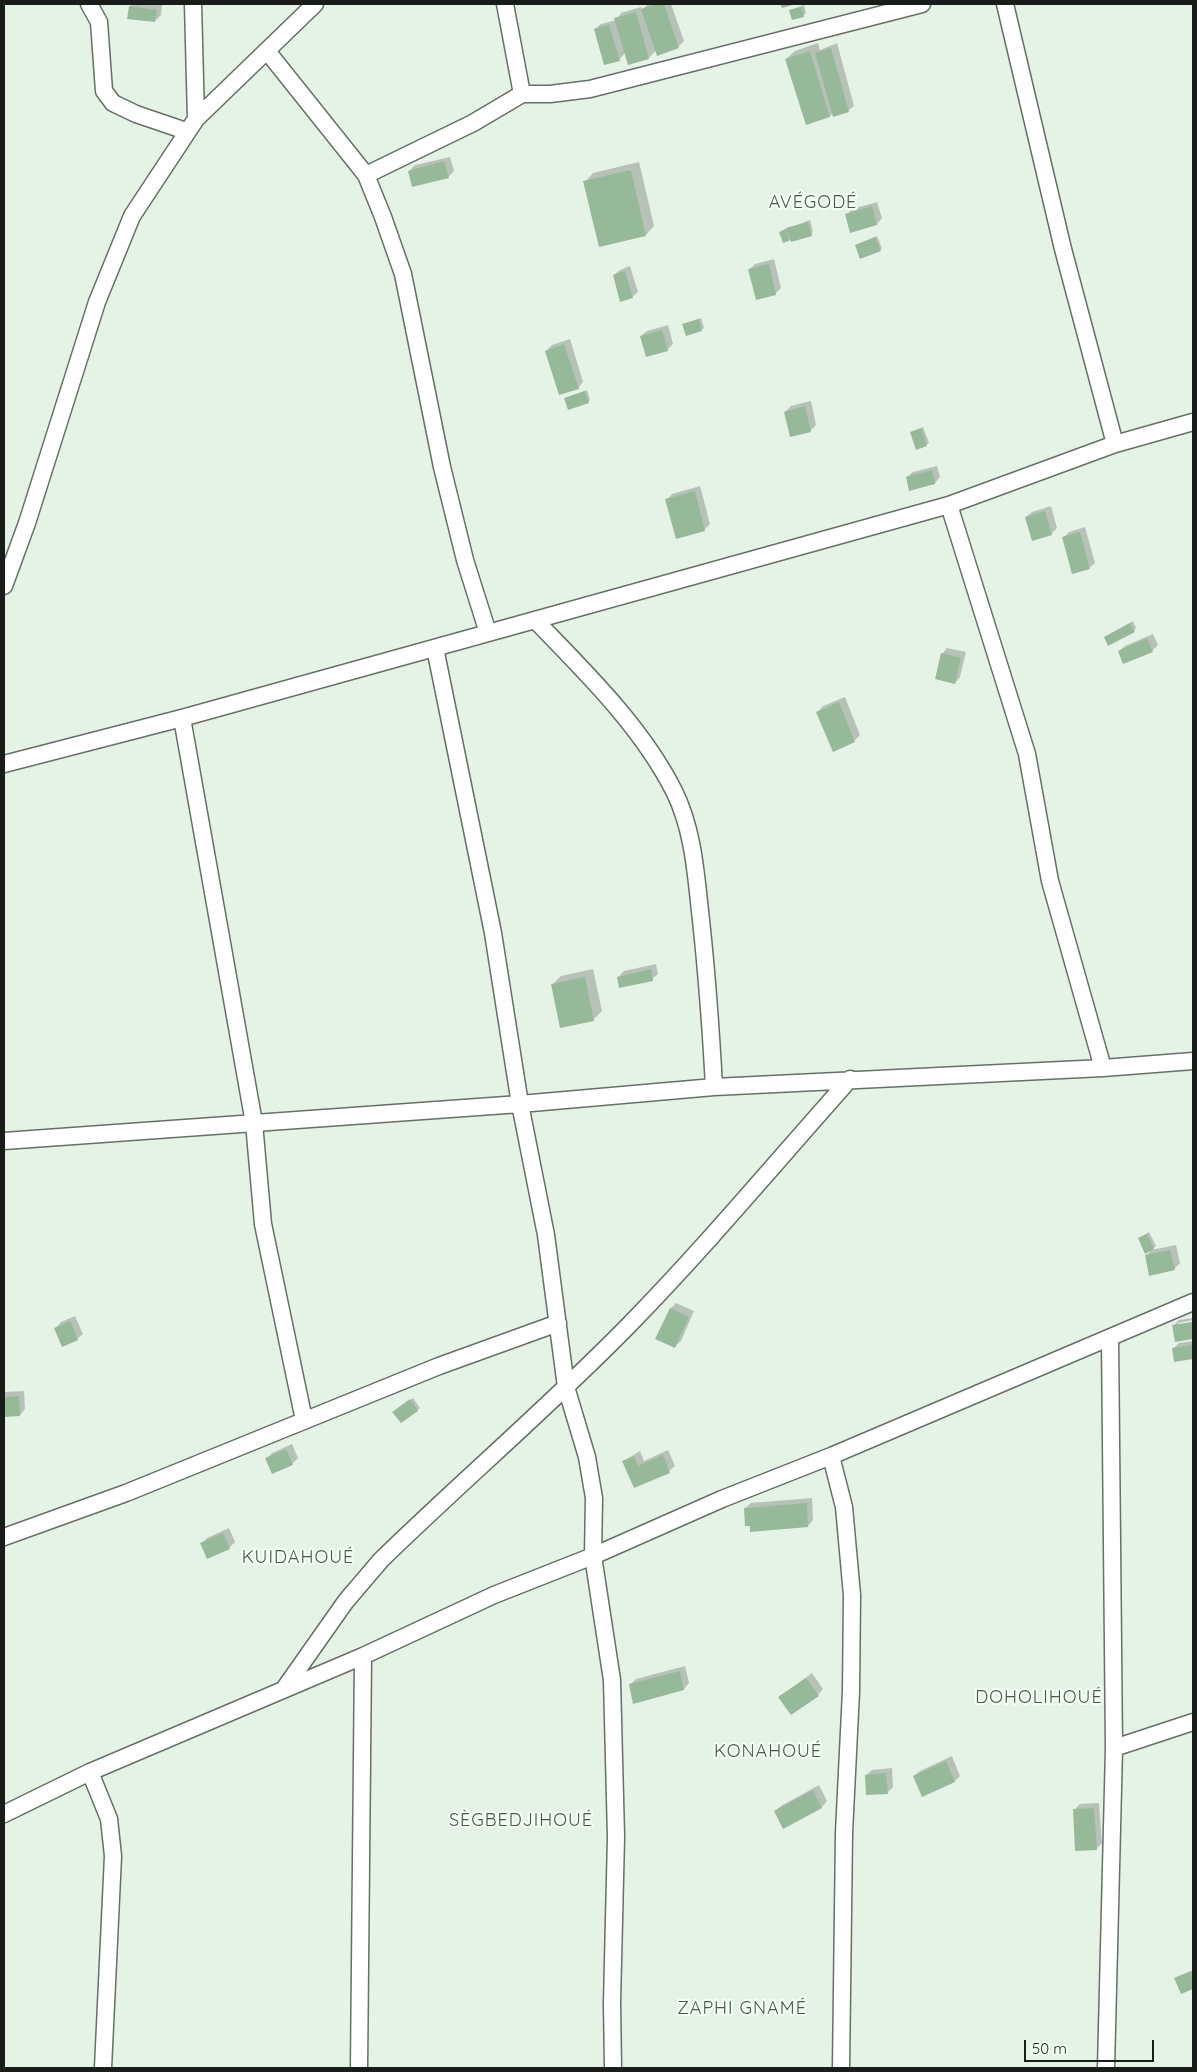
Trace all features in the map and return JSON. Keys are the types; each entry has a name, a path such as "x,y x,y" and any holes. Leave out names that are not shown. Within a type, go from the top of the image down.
{"street":[{"path":"89,4 99,22 104,92 113,103 128,110 191,125"},
{"path":"191,125 193,4"},
{"path":"4,586 27,523 79,353 108,272 132,216 191,125 315,4"},
{"path":"505,4 522,94"},
{"path":"366,175 473,123 522,94 590,89 922,4"},
{"path":"1005,4 1063,249 1115,444"},
{"path":"267,51 366,175 403,274 442,467 465,560 488,633"},
{"path":"4,764 182,718 949,506 1115,444 1193,422"},
{"path":"949,506 1027,754 1050,881 1103,1068"},
{"path":"536,621 594,682 648,747 674,793 692,845 710,1020 714,1087"},
{"path":"435,648 493,933 520,1104 546,1235 566,1387 587,1457 594,1498 592,1556 612,1680 616,1837 612,2003 613,2068"},
{"path":"182,718 254,1123 263,1224 304,1420"},
{"path":"4,1141 520,1104 714,1087 1103,1068 1193,1060"},
{"path":"284,1689 346,1600 380,1560 630,1325 725,1224 772,1166 850,1079"},
{"path":"4,1814 90,1772 363,1656 494,1595 592,1556 722,1498 831,1456 972,1394 1193,1302"},
{"path":"4,1537 126,1493 440,1366 558,1323"},
{"path":"1106,2068 1114,1748 1110,1338"},
{"path":"831,1456 844,1507 852,1595 851,1691 844,1842 841,2068"},
{"path":"359,2068 363,1656"},
{"path":"1114,1748 1193,1722"},
{"path":"90,1772 109,1819 113,1856 103,2068"}],"building":[{"path":"656,4 664,4 679,48 657,56 641,9"},
{"path":"780,4 796,4 782,8"},
{"path":"129,6 157,10 155,22 127,19"},
{"path":"802,7 804,17 792,20 789,10"},
{"path":"636,12 649,59 628,65 614,18"},
{"path":"609,25 620,61 604,65 594,29"},
{"path":"831,48 849,112 833,117 815,53"},
{"path":"810,51 830,117 806,125 785,59"},
{"path":"444,161 449,178 412,187 408,171"},
{"path":"631,170 646,236 599,247 583,181"},
{"path":"872,206 877,225 850,233 845,214"},
{"path":"808,222 812,236 791,242 786,228"},
{"path":"786,229 789,241 783,243 779,232"},
{"path":"875,237 881,251 860,259 855,245"},
{"path":"769,264 776,295 756,300 748,269"},
{"path":"625,271 633,298 620,302 613,275"},
{"path":"699,319 702,331 686,336 682,324"},
{"path":"662,330 668,351 646,357 640,336"},
{"path":"564,344 579,389 559,395 545,351"},
{"path":"585,391 589,403 568,410 564,398"},
{"path":"805,406 811,432 790,437 784,412"},
{"path":"921,428 927,446 916,450 910,432"},
{"path":"932,470 935,484 909,491 906,477"},
{"path":"695,491 705,531 676,539 665,499"},
{"path":"1045,511 1052,535 1032,541 1025,517"},
{"path":"1080,532 1090,569 1072,574 1062,537"},
{"path":"1130,623 1135,632 1108,646 1104,637"},
{"path":"1147,638 1153,652 1123,664 1118,651"},
{"path":"941,653 961,658 955,684 935,679"},
{"path":"839,702 855,742 833,752 816,712"},
{"path":"651,969 653,981 619,988 617,977"},
{"path":"585,977 594,1021 560,1028 551,984"},
{"path":"1147,1234 1154,1249 1145,1254 1138,1238"},
{"path":"1170,1250 1175,1270 1149,1276 1145,1255"},
{"path":"670,1308 689,1317 675,1348 655,1339"},
{"path":"70,1321 78,1340 62,1347 54,1328"},
{"path":"1192,1322 1193,1339 1175,1342 1172,1325"},
{"path":"1193,1345 1193,1359 1174,1362 1172,1348"},
{"path":"19,1396 20,1416 4,1417 4,1397"},
{"path":"410,1399 418,1411 401,1423 392,1412"},
{"path":"286,1449 293,1465 272,1474 265,1458"},
{"path":"663,1455 670,1473 634,1488 622,1461 634,1456 638,1466"},
{"path":"807,1503 808,1527 750,1532 750,1526 745,1526 744,1508"},
{"path":"223,1533 230,1549 207,1559 200,1543"},
{"path":"680,1671 684,1690 633,1704 629,1684"},
{"path":"806,1678 819,1696 791,1715 778,1697"},
{"path":"946,1761 955,1782 922,1797 913,1776"},
{"path":"886,1773 888,1794 866,1795 865,1775"},
{"path":"813,1790 822,1808 783,1829 774,1811"},
{"path":"1094,1808 1097,1850 1075,1851 1073,1809"},
{"path":"1191,1971 1193,1989 1181,1994 1174,1978"}],"district":[{"name":"AVÉGODÉ","path":"813,203"},
{"name":"KUIDAHOUÉ","path":"298,1558"},
{"name":"DOHOLIHOUÉ","path":"1039,1698"},
{"name":"KONAHOUÉ","path":"768,1752"},
{"name":"SÈGBEDJIHOUÉ","path":"521,1821"},
{"name":"ZAPHI GNAMÉ","path":"742,2009"}]}
